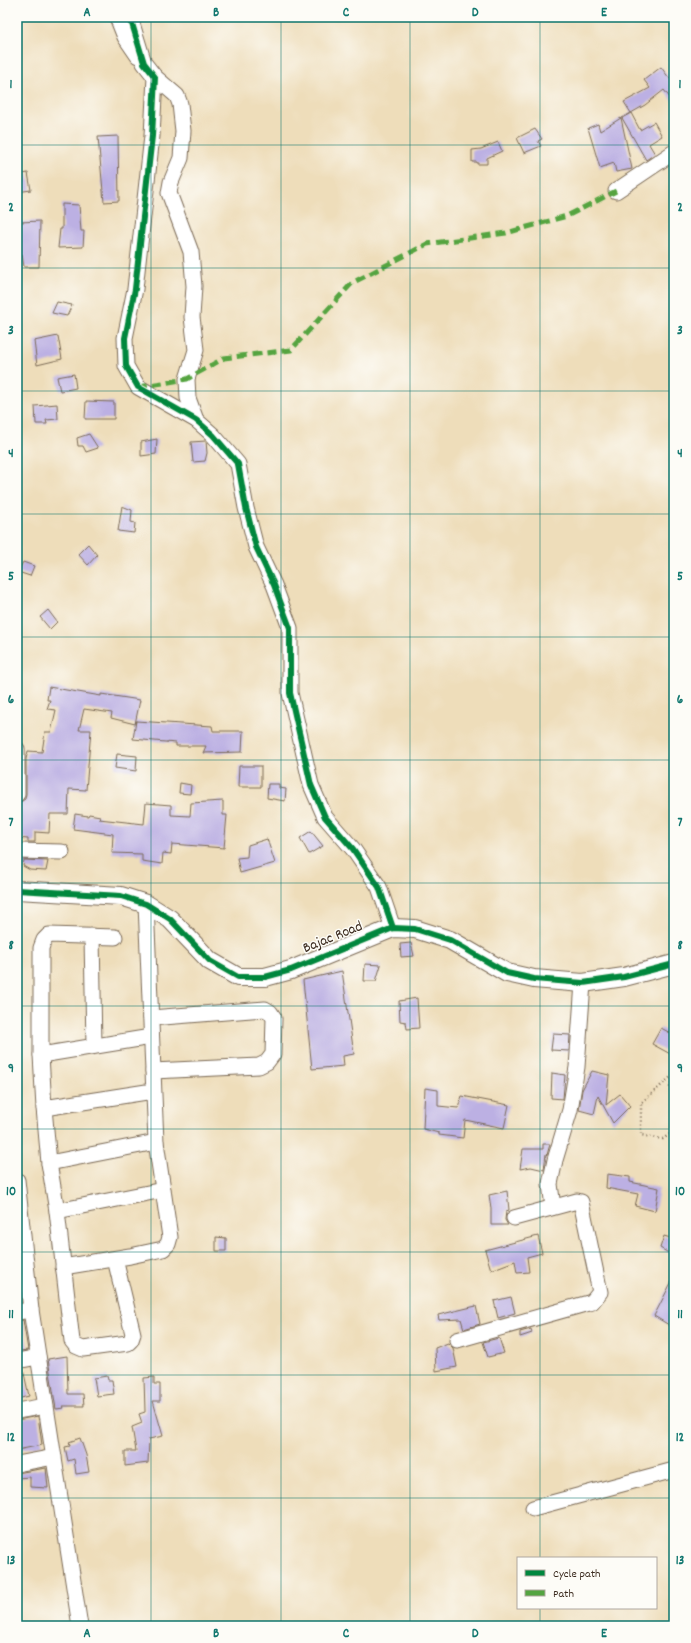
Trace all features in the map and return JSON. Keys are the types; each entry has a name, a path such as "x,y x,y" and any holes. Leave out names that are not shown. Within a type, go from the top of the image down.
{"street":[{"path":"117,17 130,46 155,77 177,96 180,104 183,131 181,158 171,182 169,193 191,252 194,286 192,318 196,350 187,379 188,398 196,420"},
{"path":"130,17 144,63"},
{"path":"155,77 152,136 136,289 125,338 126,366 138,387 196,420 213,435 238,464 246,508 256,547 274,585 290,628 290,693 311,784 325,817 353,849 380,887 393,928"},
{"path":"616,191 674,152"},
{"path":"17,749 17,794"},
{"path":"17,851 62,852"},
{"name":"Bajac Road","path":"17,890 121,896 146,904 170,919 210,961 238,977 265,977 291,970 393,928 415,929 450,940 507,973 534,979 583,983 624,978 674,964"},
{"path":"63,1267 115,1259 163,1249 168,1244 170,1237 156,1142 146,904"},
{"path":"115,937 56,934 49,935 44,940 41,948 41,1055 49,1163 57,1211 72,1341 76,1346 83,1350 128,1343 131,1340 133,1334 115,1259"},
{"path":"92,936 94,1046"},
{"path":"553,1207 550,1184 554,1160 570,1110 577,1067 583,983"},
{"path":"151,1018 264,1009 270,1012 274,1018 272,1054 267,1062 259,1066 153,1071"},
{"path":"41,1055 152,1037"},
{"path":"44,1108 154,1091"},
{"path":"49,1163 156,1142"},
{"path":"17,1180 24,1311 38,1357 80,1626"},
{"path":"57,1211 163,1190"},
{"path":"457,1340 592,1302 600,1292 581,1202 577,1201 514,1218"},
{"path":"17,1361 38,1357"},
{"path":"17,1411 45,1406"},
{"path":"17,1464 54,1457"},
{"path":"534,1508 674,1470"}],"path":[{"path":"674,1073 670,1088 674,1107"},
{"path":"674,1073 642,1103 641,1135 663,1139 674,1131"}],"building":[{"path":"661,67 669,78 672,76 674,79 674,103 664,90 645,105 631,113 624,102 650,88 644,80"},
{"path":"631,113 640,130 654,122 662,136 649,144 655,154 646,160 622,118"},
{"path":"621,118 632,169 616,172 614,163 600,168 588,128 598,124 600,131"},
{"path":"535,129 542,139 538,141 541,146 524,153 517,138"},
{"path":"118,136 119,201 104,202 98,137"},
{"path":"498,142 502,151 487,158 487,164 477,164 477,162 472,162 472,150 481,149"},
{"path":"28,173 31,190 17,192 17,175"},
{"path":"62,204 79,205 81,231 84,231 83,247 58,248 60,229 62,229"},
{"path":"40,221 39,267 24,267 22,254 17,254 17,240 20,240 20,222"},
{"path":"57,302 72,305 67,316 52,313"},
{"path":"58,336 62,359 37,365 34,341"},
{"path":"74,374 76,388 60,391 57,377"},
{"path":"86,401 114,402 114,419 85,419"},
{"path":"57,404 58,419 46,420 47,424 36,424 35,406"},
{"path":"89,434 98,448 86,452 83,446 78,446 77,438"},
{"path":"157,439 156,454 141,456 141,442"},
{"path":"206,441 207,453 205,461 193,462 191,442"},
{"path":"122,506 132,510 131,522 135,523 134,533 118,531"},
{"path":"88,544 97,555 88,565 78,554"},
{"path":"23,562 34,566 30,576 18,572"},
{"path":"48,610 57,622 50,629 40,617"},
{"path":"49,687 101,696 101,694 140,700 135,724 111,718 112,713 84,709 79,730 91,730 86,790 69,789 68,814 50,814 49,833 35,832 35,842 28,842 28,839 17,838 19,803 25,799 26,794 26,759 28,751 42,752 45,732 51,732 56,710 47,709 50,700 47,700"},
{"path":"136,721 212,726 213,731 243,731 242,752 203,753 206,746 176,746 176,743 133,739"},
{"path":"117,754 137,756 136,771 115,768"},
{"path":"239,766 261,766 261,787 238,787"},
{"path":"180,783 191,785 190,794 179,793"},
{"path":"268,784 279,784 279,788 286,789 285,801 267,798"},
{"path":"223,801 223,815 227,815 224,848 172,844 171,854 163,853 162,864 142,861 142,854 112,853 113,834 73,829 75,814 88,816 89,814 100,816 99,819 144,824 146,803 171,805 171,815 190,816 191,803"},
{"path":"311,831 323,846 309,854 300,838"},
{"path":"267,839 275,863 240,873 237,858 247,857 248,845"},
{"path":"24,860 48,861 46,871 30,870 23,866"},
{"path":"411,943 414,956 401,957 400,944"},
{"path":"365,964 381,965 376,981 364,981"},
{"path":"342,971 354,1054 343,1056 344,1066 312,1069 303,980"},
{"path":"417,998 419,1028 407,1029 406,1022 400,1021 399,1001"},
{"path":"661,1028 674,1035 674,1056 652,1044"},
{"path":"553,1034 570,1035 569,1051 551,1050"},
{"path":"592,1071 609,1075 606,1105 620,1094 630,1106 613,1123 598,1096 594,1114 579,1110 582,1090"},
{"path":"552,1073 565,1075 563,1099 551,1098"},
{"path":"425,1088 438,1090 438,1106 458,1108 462,1096 509,1105 504,1128 465,1120 463,1138 439,1135 439,1133 423,1129"},
{"path":"543,1144 550,1144 547,1155 546,1154 544,1170 531,1167 520,1169 523,1149 543,1149"},
{"path":"607,1174 630,1177 630,1182 659,1188 655,1211 635,1206 638,1194 606,1188"},
{"path":"507,1191 509,1210 506,1211 505,1220 508,1225 491,1225 489,1195"},
{"path":"538,1236 542,1253 527,1257 529,1272 517,1273 515,1261 491,1270 485,1250"},
{"path":"664,1236 674,1239 674,1256 660,1248"},
{"path":"216,1237 226,1238 226,1251 216,1251"},
{"path":"674,1277 674,1328 654,1316"},
{"path":"511,1297 515,1313 498,1318 494,1301"},
{"path":"476,1306 480,1324 464,1329 461,1319 439,1320 438,1315"},
{"path":"23,1320 28,1350 20,1351 17,1345 17,1321"},
{"path":"531,1329 532,1333 520,1337 520,1332"},
{"path":"499,1338 504,1353 488,1357 483,1342"},
{"path":"448,1343 453,1348 457,1367 436,1371 435,1348"},
{"path":"67,1356 68,1394 83,1394 84,1406 63,1406 64,1408 56,1409 48,1359"},
{"path":"23,1369 29,1396 17,1399 17,1370"},
{"path":"107,1376 108,1380 112,1380 114,1394 97,1396 94,1378"},
{"path":"154,1377 154,1384 160,1384 160,1401 153,1401 163,1436 149,1439 148,1463 125,1466 125,1451 136,1451 132,1427 142,1423 139,1414 145,1412 144,1378"},
{"path":"38,1416 42,1445 17,1450 17,1420"},
{"path":"80,1438 86,1455 89,1472 76,1474 74,1459 68,1461 65,1447 70,1446 69,1442"},
{"path":"46,1468 48,1488 30,1487 30,1477 17,1478 17,1473"}],"marked path":[{"path":"138,387 187,379 224,358 291,350 352,283 427,244 506,233 567,216 616,191"}],"cycle path":[{"path":"130,17 144,63 155,77 152,136 135,289 125,338 126,366 138,387 196,420 213,435 238,464 246,508 256,547 274,585 290,628 290,693 311,785 325,817 353,849 379,887 393,928"},
{"path":"17,890 121,896 146,904 170,919 210,961 238,977 265,977 291,970 393,928 415,929 450,940 507,973 534,979 583,983 624,977 674,964"}]}
